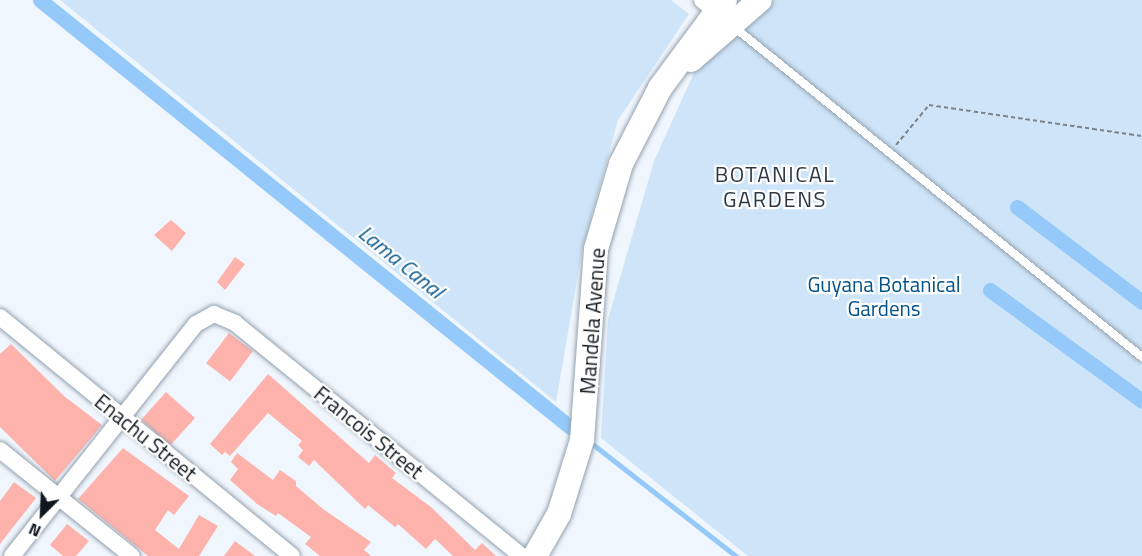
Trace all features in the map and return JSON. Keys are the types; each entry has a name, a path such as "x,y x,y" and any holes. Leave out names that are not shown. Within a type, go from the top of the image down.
{"main road":[{"name":"Mandela Avenue","path":"535,556 556,522 575,465 586,408 596,249 621,164 660,88 718,9 760,0"}],"street":[{"name":"Francois Street","path":"122,418 196,324 214,314 236,323 522,556"},
{"name":"Enachu Street","path":"0,317 292,556"},
{"path":"12,556 122,418"},
{"path":"0,450 132,556"}],"lane":[{"path":"718,9 889,152 1142,357"}],"path":[{"path":"889,152 929,105 1142,136"}],"green space":[{"path":"60,0 671,0 689,14 618,120 582,251 556,402"},
{"name":"Guyana Botanical Gardens","path":"774,0 1142,0 1142,556 748,556 601,438 608,319 654,161 694,73"}],"building":[{"path":"171,220 186,233 172,251 154,235"},
{"path":"235,257 245,264 225,290 217,282"},
{"path":"229,333 253,351 230,381 206,363"},
{"path":"11,344 64,396 102,425 55,481 0,427 0,354"},
{"path":"268,374 369,463 375,455 396,473 392,478 431,507 475,550 482,543 496,556 453,556 435,539 426,549 398,524 395,527 368,505 365,509 314,460 309,466 298,457 303,450 298,445 302,441 268,413 230,456 225,452 222,455 210,444"},
{"path":"166,392 195,418 170,446 141,419"},
{"path":"123,448 189,496 174,515 168,510 155,530 179,549 199,515 218,526 199,556 148,556 78,499"},
{"path":"237,453 273,480 280,470 296,481 296,486 323,509 371,542 364,550 371,556 320,556 305,544 311,537 278,513 276,516 257,504 230,480 238,469 231,462"},
{"path":"14,482 36,498 0,544 0,501"},
{"path":"67,524 89,541 76,556 63,556 50,545"},
{"path":"235,541 255,556 224,556"}],"waterway":[{"name":"Lama Canal","path":"40,0 570,427"},
{"path":"1017,207 1142,302"},
{"path":"990,290 1142,401"},
{"name":"Lama Canal","path":"589,441 736,556"}],"district":[{"name":"BOTANICAL GARDENS","path":"775,186"}]}
